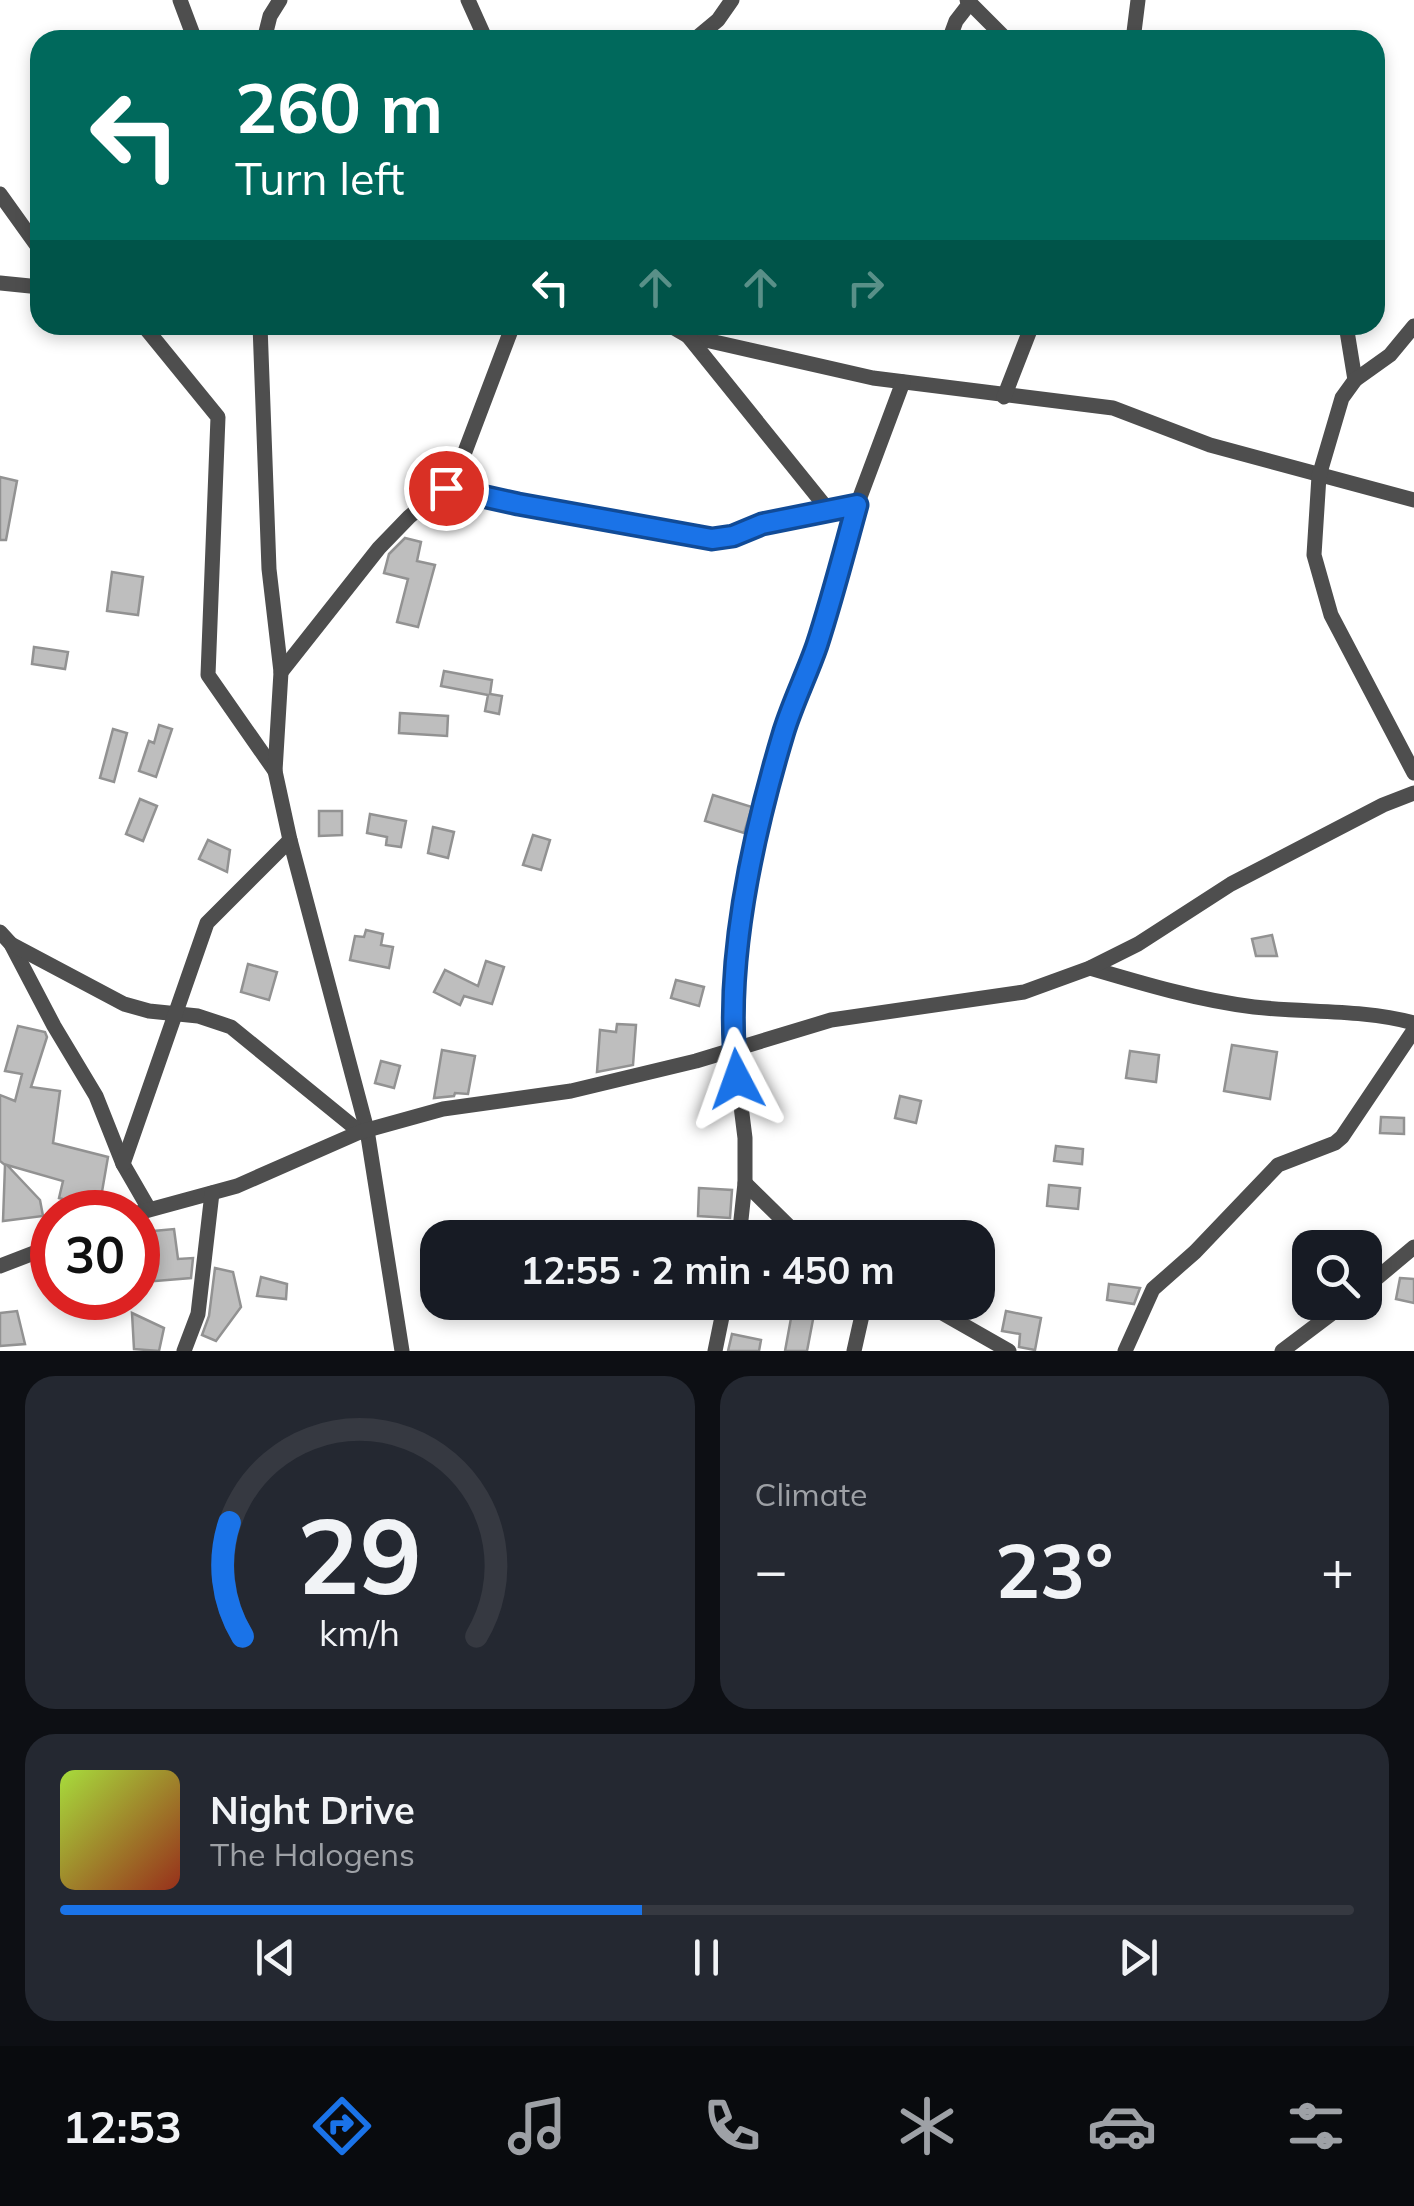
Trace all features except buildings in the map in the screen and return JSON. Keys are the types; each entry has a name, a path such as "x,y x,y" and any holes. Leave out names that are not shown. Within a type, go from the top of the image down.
{"street":[{"path":"180,0 191,30"},
{"path":"266,30 280,0"},
{"path":"468,0 482,30"},
{"path":"706,30 732,0"},
{"path":"1135,30 1138,0"},
{"path":"953,30 973,3 998,30"},
{"path":"0,194 30,236"},
{"path":"0,283 30,287"},
{"path":"1414,326 1390,355 1355,380 1342,398 1320,476 1314,555 1324,595 1414,773"},
{"path":"151,335 218,417 208,675 275,771"},
{"path":"260,335 269,569 281,672 275,771 363,1131 402,1351"},
{"path":"281,672 379,548 409,517 446,488 460,465 509,335"},
{"path":"1004,397 1028,335"},
{"path":"1348,335 1355,380"},
{"path":"688,336 828,511"},
{"path":"688,336 873,378 1113,408 1210,445 1414,500"},
{"path":"741,1220 745,1138 734,1050 737,938 751,866 784,731 817,644 857,505 904,382"},
{"path":"446,488 712,539 857,505"},
{"path":"160,1206 237,1186 363,1131 443,1109 571,1090 734,1050 831,1020 1024,992 1090,968 1138,944 1232,884 1383,805 1414,794"},
{"path":"122,1164 207,923 290,840"},
{"path":"5,938 124,1004 231,1026 363,1131"},
{"path":"5,938 96,1096 134,1190"},
{"path":"1090,968 1189,996 1255,1007 1388,1016 1414,1027 1342,1137 1278,1165 1195,1252 1153,1289 1125,1351"},
{"path":"745,1184 782,1220"},
{"path":"184,1351 198,1314 212,1192"},
{"path":"1382,1274 1414,1248"},
{"path":"0,1266 30,1254"},
{"path":"715,1351 722,1320"},
{"path":"854,1351 861,1320"},
{"path":"954,1320 1009,1351"},
{"path":"1282,1351 1324,1320"}],"route":[{"path":"446,488 712,539 733,536 762,524 857,505 817,644 784,731 751,866 737,938 737,1079"}]}
